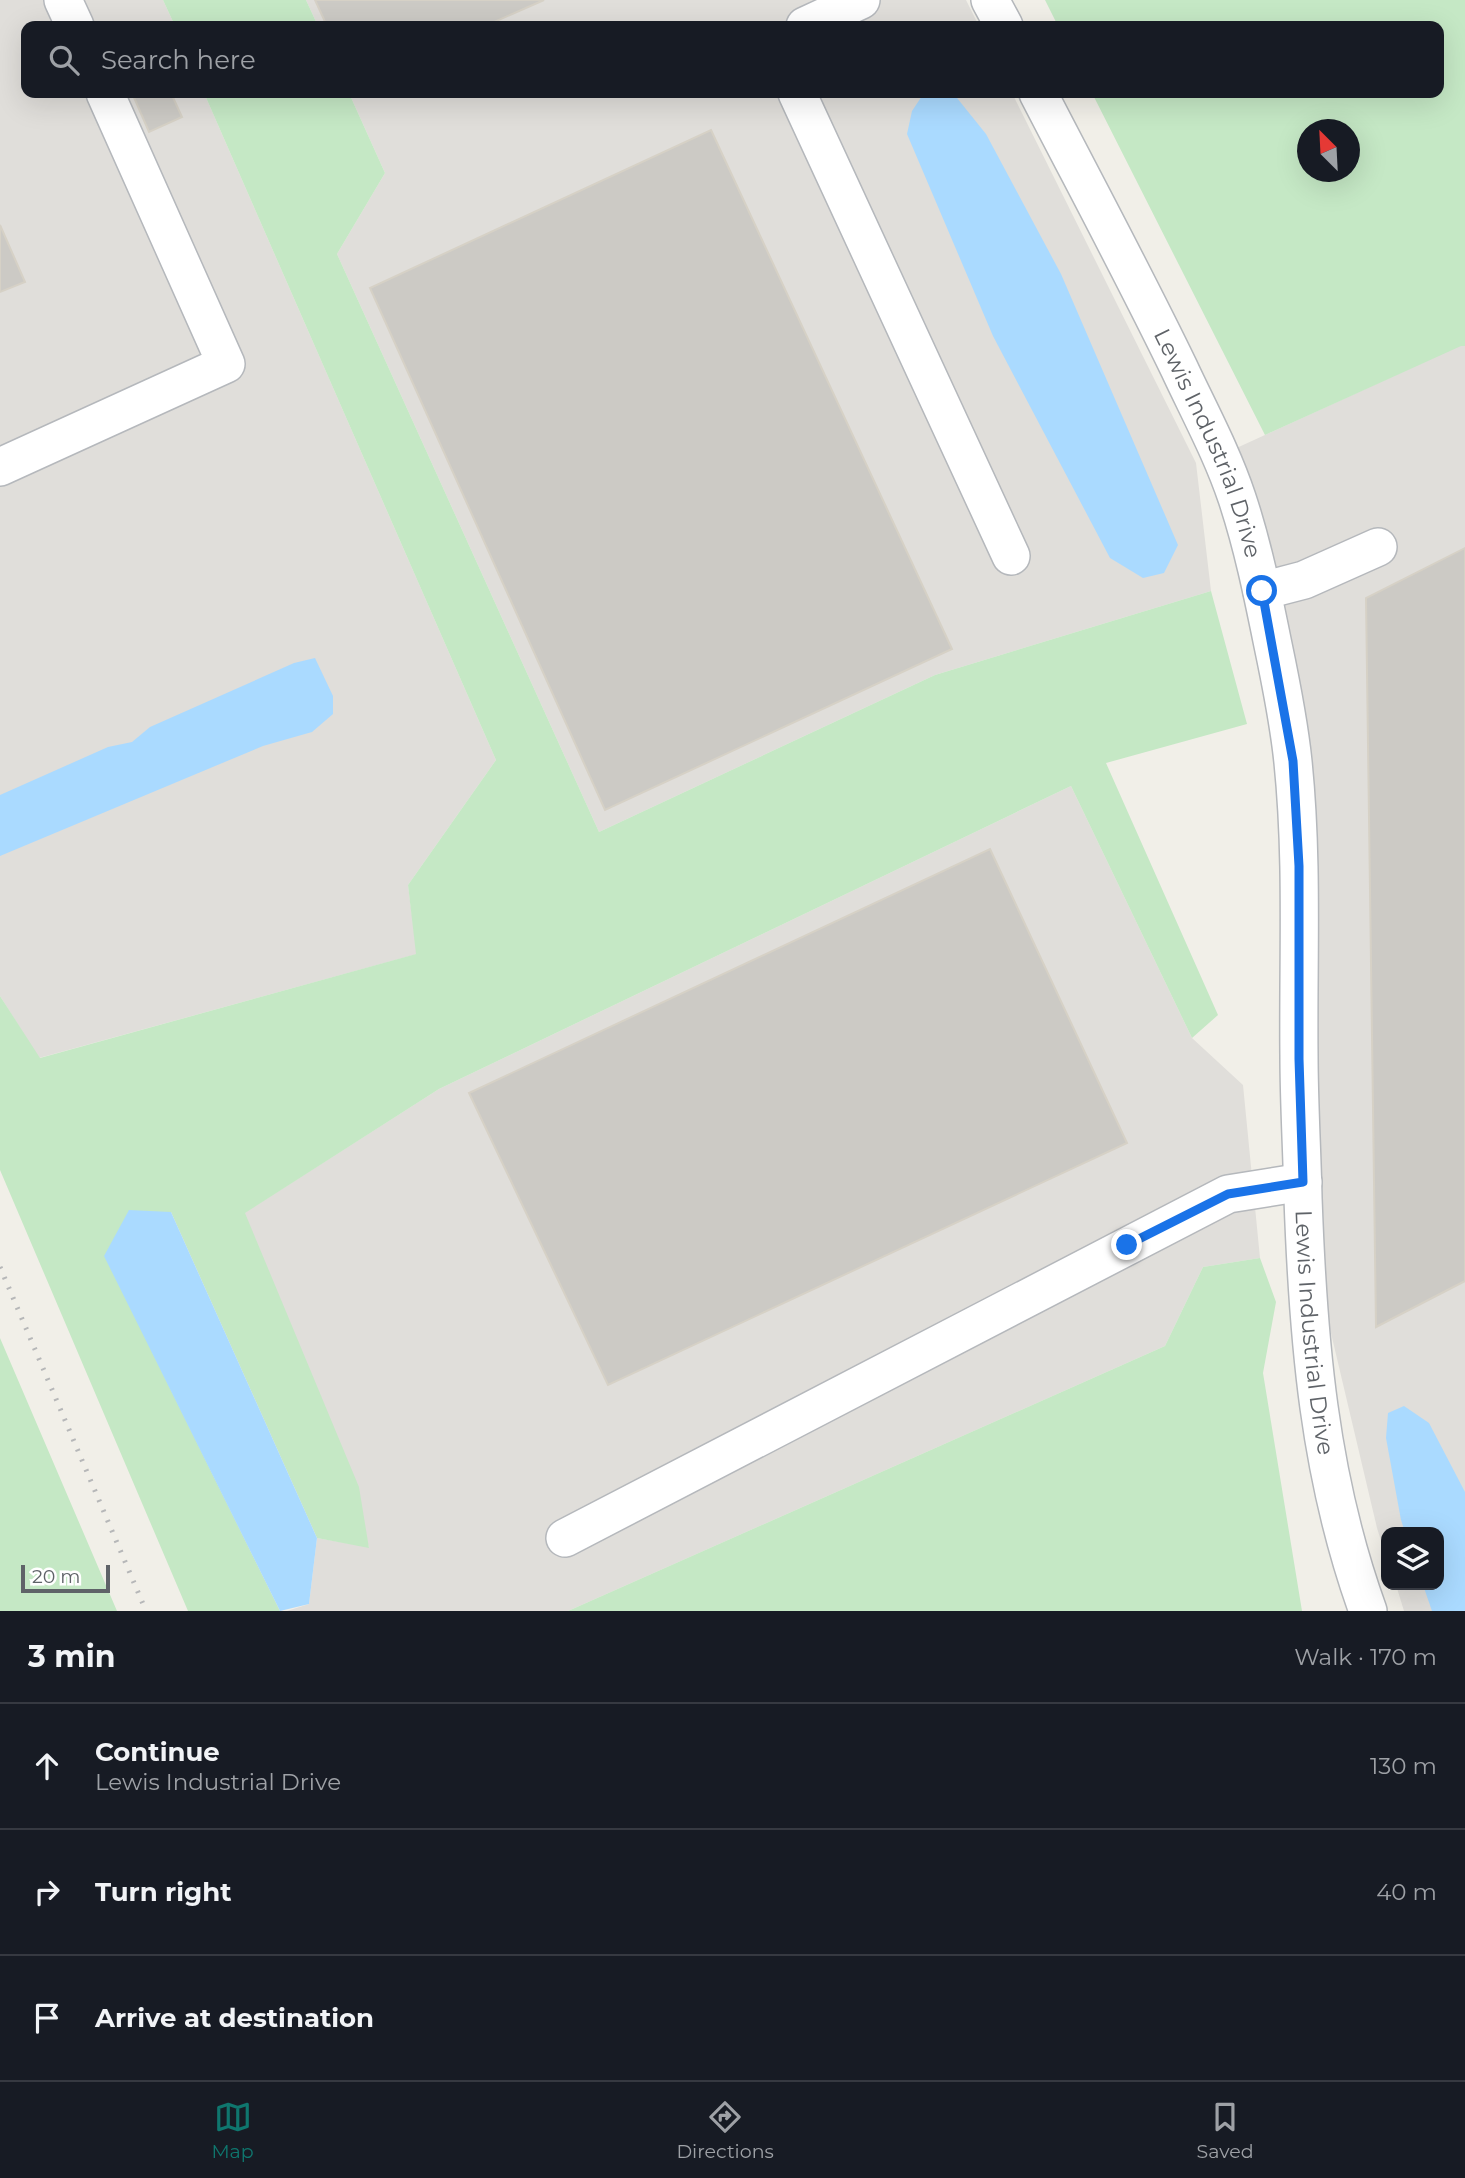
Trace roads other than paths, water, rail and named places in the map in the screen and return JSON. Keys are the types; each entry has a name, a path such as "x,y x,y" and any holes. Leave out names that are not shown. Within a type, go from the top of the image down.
{"street":[{"path":"63,0 73,21"},
{"path":"816,21 861,0"},
{"path":"990,0 1001,21"},
{"path":"0,467 226,364 107,98"},
{"path":"799,98 1011,556"},
{"name":"Lewis Industrial Drive","path":"1041,98 1165,339 1215,444 1237,498 1262,591 1293,761 1299,866 1299,1059 1307,1306 1313,1375 1335,1505 1351,1566 1368,1611"},
{"path":"1262,591 1304,580 1378,547"},
{"path":"565,1538 1228,1194 1303,1182"}],"water":[{"path":"921,98 957,98 986,134 1061,274 1178,545 1164,573 1143,578 1110,558 993,336 907,134 912,111"},
{"path":"315,658 333,696 333,714 312,732 263,746 0,856 0,795 108,747 132,742 150,727 294,663"},
{"path":"129,1210 171,1212 317,1538 309,1604 280,1611 104,1256"},
{"path":"1404,1406 1429,1423 1465,1492 1465,1611 1432,1611 1425,1590 1444,1590 1444,1527 1403,1527 1386,1438 1388,1413"}],"railway":[{"path":"0,1267 146,1611"}]}
